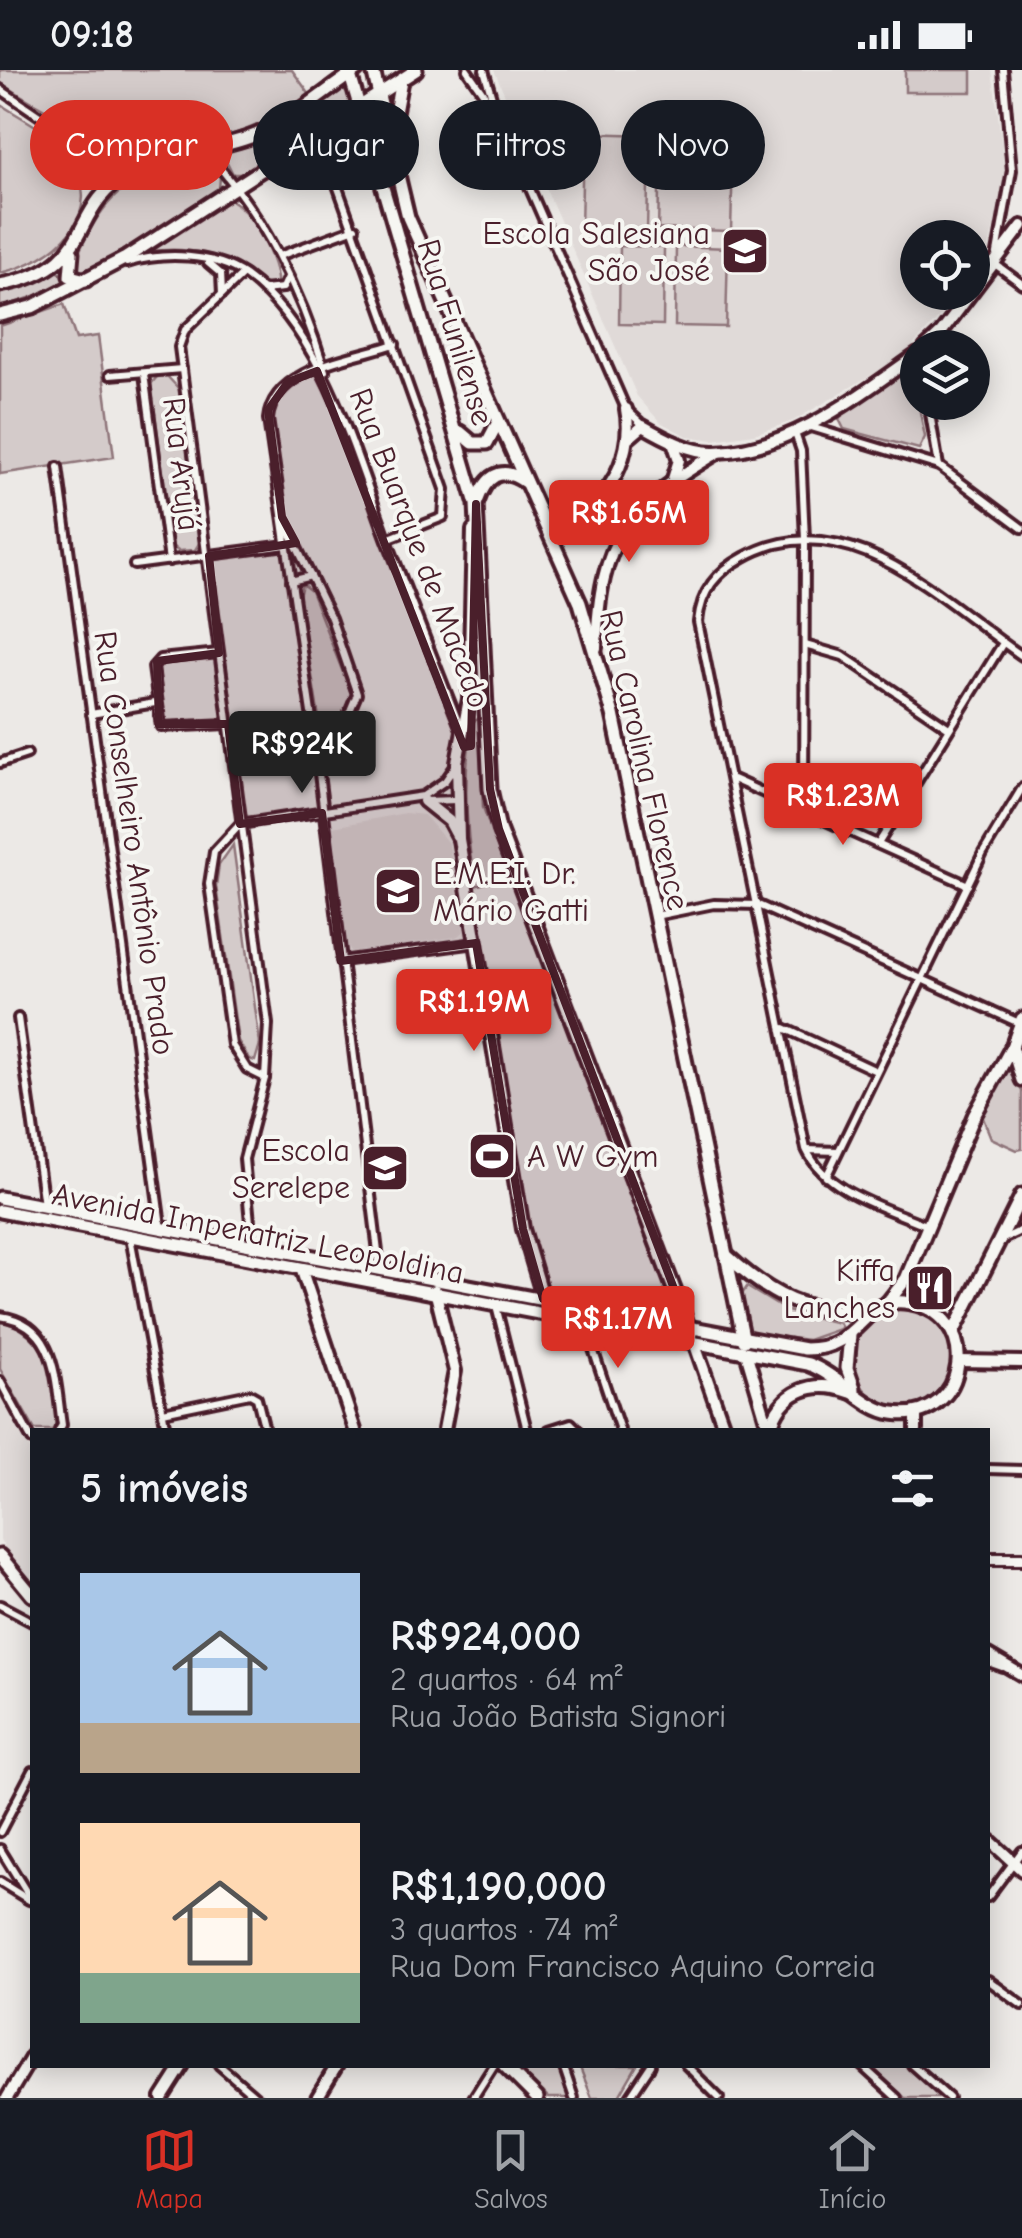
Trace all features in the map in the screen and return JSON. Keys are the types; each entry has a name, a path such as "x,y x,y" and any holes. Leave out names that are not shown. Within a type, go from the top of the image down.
{"main road":[{"name":"Rua Carolina Florence","path":"373,70 381,100"},
{"path":"368,100 416,70"},
{"path":"233,142 272,128 351,72"},
{"name":"Rua Funilense","path":"351,72 357,100"},
{"path":"398,100 401,80"},
{"path":"0,315 32,307 87,280 253,175"},
{"path":"248,178 253,176"},
{"path":"0,285 43,273 64,258 110,190"},
{"name":"Rua Carolina Florence","path":"401,190 408,217 580,603 596,654 612,714 746,1352"},
{"name":"Rua Funilense","path":"385,191 476,504 490,790 514,868 689,1328"},
{"path":"77,240 68,270 74,279 87,280"},
{"path":"456,429 482,444 494,436 498,422"},
{"path":"476,504 482,488 496,473 511,474 528,484"},
{"path":"857,1392 846,1368 850,1335 888,1302 906,1279 974,1116 1012,1047 1021,1021"},
{"path":"1012,1047 1022,1080"},
{"path":"953,1332 1022,1194"},
{"name":"Avenida Imperatriz Leopoldina","path":"0,1198 743,1338 823,1349 836,1346 850,1335"},
{"name":"Avenida Imperatriz Leopoldina","path":"0,1212 808,1364 857,1392"},
{"path":"724,1252 770,1292 792,1303 870,1314"},
{"path":"302,1270 320,1258"},
{"path":"771,1428 776,1408 808,1387 857,1392 880,1410 916,1413 946,1392 959,1361 953,1332 943,1319 922,1305 888,1302"},
{"path":"689,1328 694,1342"},
{"path":"0,1556 30,1593"},
{"path":"507,2068 537,2098"}],"street":[{"path":"467,70 488,100"},
{"path":"484,70 493,100"},
{"path":"995,264 1012,166 1003,74 1016,70"},
{"path":"0,90 30,110"},
{"name":"Rua Buarque de Macedo","path":"233,185 289,276 326,384 462,732"},
{"path":"340,190 444,479 447,502 439,520 387,539"},
{"path":"530,190 626,409 629,438 613,481 600,497 566,520 544,521"},
{"path":"943,330 1022,226"},
{"path":"279,256 355,228"},
{"name":"Rua Buarque de Macedo","path":"102,271 154,257 192,258 227,265 262,290 292,324 321,369"},
{"path":"192,258 220,274 222,296"},
{"path":"995,264 1022,284"},
{"path":"243,274 185,330 180,347 268,1024 265,1078 244,1159 252,1244"},
{"path":"262,290 283,288 289,276"},
{"path":"380,1271 314,733 268,410 288,382 394,344"},
{"path":"110,375 182,369"},
{"path":"596,654 601,585 620,532 651,496 719,452 811,426 900,369"},
{"name":"Rua Arujá","path":"144,374 169,560"},
{"path":"626,409 644,426 673,442 719,452"},
{"path":"931,420 939,466"},
{"path":"629,438 644,426"},
{"path":"811,426 939,466 1022,528"},
{"path":"795,432 800,450 805,539 804,811"},
{"path":"673,442 679,460 673,480"},
{"name":"Rua Conselheiro Antônio Prado","path":"58,466 162,1226"},
{"path":"476,504 470,568 470,688 457,764 458,839 523,1229 549,1316"},
{"path":"282,518 311,576 358,694 347,718 314,733"},
{"path":"928,1226 826,1177 806,1149 698,622 700,600 720,572 758,549 805,539 844,543 876,555 1022,656"},
{"path":"134,564 296,543"},
{"path":"292,581 311,576"},
{"path":"878,844 1003,643"},
{"path":"805,645 843,656 949,728"},
{"path":"219,653 160,659 152,667 155,702 163,728 228,724"},
{"path":"92,714 155,702"},
{"path":"0,762 28,754"},
{"path":"265,1078 247,1068 232,1045 209,884 214,852 240,824 408,800 430,793 457,764"},
{"path":"732,779 968,885"},
{"path":"826,1177 968,885 1022,788"},
{"path":"408,800 457,800"},
{"path":"424,801 449,821 458,839"},
{"path":"654,916 714,904 758,905 1021,1021"},
{"path":"341,961 476,943"},
{"path":"18,1018 44,1206"},
{"path":"783,1027 876,1071"},
{"path":"806,1149 817,1154 838,1150"},
{"path":"995,1243 1022,1230"},
{"path":"130,1236 166,1428"},
{"path":"302,1270 355,1428"},
{"path":"434,1278 455,1372 444,1428"},
{"path":"496,1306 527,1428"},
{"path":"0,1316 31,1325 43,1338 51,1353 62,1428"},
{"path":"584,1322 619,1428"},
{"path":"694,1342 724,1428"},
{"name":"Rua Carolina Florence","path":"746,1352 769,1428"},
{"path":"959,1361 1022,1362"},
{"path":"0,1381 30,1436"},
{"path":"162,1412 250,1394 257,1398 264,1428"},
{"path":"916,1413 916,1428"},
{"path":"990,1469 1022,1470"},
{"path":"990,1559 1022,1559"},
{"path":"0,1605 30,1621"},
{"path":"990,1660 1022,1675"},
{"path":"0,1832 30,1775"},
{"path":"990,1840 1018,1867"},
{"path":"0,1849 30,1899"},
{"path":"990,1895 1018,1867 1022,1851"},
{"path":"0,1882 30,1901"},
{"path":"990,1981 1022,2005"},
{"path":"8,2098 30,2060"},
{"path":"162,2098 181,2068"},
{"path":"222,2068 257,2098"},
{"path":"317,2098 335,2068"},
{"path":"473,2098 492,2068"},
{"path":"564,2068 574,2098"},
{"path":"629,2098 649,2068"},
{"path":"689,2068 719,2098"},
{"path":"864,2068 897,2098"},
{"path":"915,2068 949,2098"}],"highlighted area":[{"path":"317,371 464,747 471,746 476,504 490,789 499,829 689,1328 543,1299 523,1229 476,943 341,961 322,813 240,824 228,724 159,724 157,661 219,653 209,556 296,543 282,517 268,410 288,382"}],"shaded area":[{"path":"0,70 292,70 310,95 302,100 253,100 253,127 233,135 233,100 30,100 0,82"},
{"name":"Escola Salesiana São José","path":"494,70 992,70 1006,175 990,244 990,220 900,220 900,310 946,310 927,330 900,330 900,358 793,421 754,434 713,440 687,436 660,422 637,396 547,190 601,190 601,100 507,100"},
{"path":"905,70 972,70 972,92 905,92"},
{"path":"342,89 348,92 349,100 324,100"},
{"path":"0,104 30,123 30,190 82,190 83,197 79,216 57,246 40,258 0,273"},
{"path":"601,134 621,134 621,190 648,190 647,232 581,231 582,190 601,190"},
{"path":"253,139 253,168 243,174 233,174 233,147"},
{"path":"123,190 217,190 90,273 76,275 73,265 83,244 113,198"},
{"path":"659,190 732,190 731,231 658,229"},
{"path":"228,199 245,212 262,237 274,264 277,286 265,284 235,264 201,252 140,253"},
{"path":"620,246 664,247 663,325 619,324"},
{"path":"676,246 728,248 726,327 675,326"},
{"path":"56,269 70,284 0,308 0,291"},
{"path":"64,304 76,339 98,336 114,457 0,474 0,326"},
{"path":"900,374 900,420 922,420 925,437 919,449 844,429 839,419"},
{"path":"167,376 179,389 201,540 195,550 178,551 173,547 151,384 157,377"},
{"path":"302,584 311,591 351,693 343,717 320,724 299,597"},
{"path":"479,719 483,807 508,877 475,886 466,783 473,721"},
{"name":"E.M.E.I. Dr. Mário Gatti","path":"405,813 424,815 449,844 464,932 456,937 352,952 347,945 333,827"},
{"path":"233,845 260,1044 255,1061 249,1059 238,1041 216,886 219,865"},
{"path":"1007,1066 1022,1091 1022,1149 1017,1150 991,1138 981,1113"},
{"path":"747,1287 787,1311 839,1323 842,1328 808,1340 749,1333 742,1294"},
{"path":"902,1309 921,1313 936,1324 947,1339 951,1358 947,1377 936,1392 921,1403 902,1407 883,1403 868,1392 857,1377 853,1358 857,1339 868,1324 883,1313"},
{"path":"0,1321 17,1327 40,1348 52,1378 55,1428 34,1428 0,1369"},
{"path":"0,1395 30,1448 30,1582 0,1541"},
{"path":"518,2068 562,2068 572,2098 549,2098"},
{"path":"580,2068 635,2068 618,2098 592,2098"},
{"path":"873,2068 913,2068 947,2098 905,2098"}],"place":[{"name":"Escola Salesiana São José","path":"745,251"},
{"name":"E.M.E.I. Dr. Mário Gatti","path":"398,891"},
{"name":"A W Gym","path":"492,1156"},
{"name":"Escola Serelepe","path":"385,1168"},
{"name":"Kiffa Lanches","path":"930,1288"}]}
